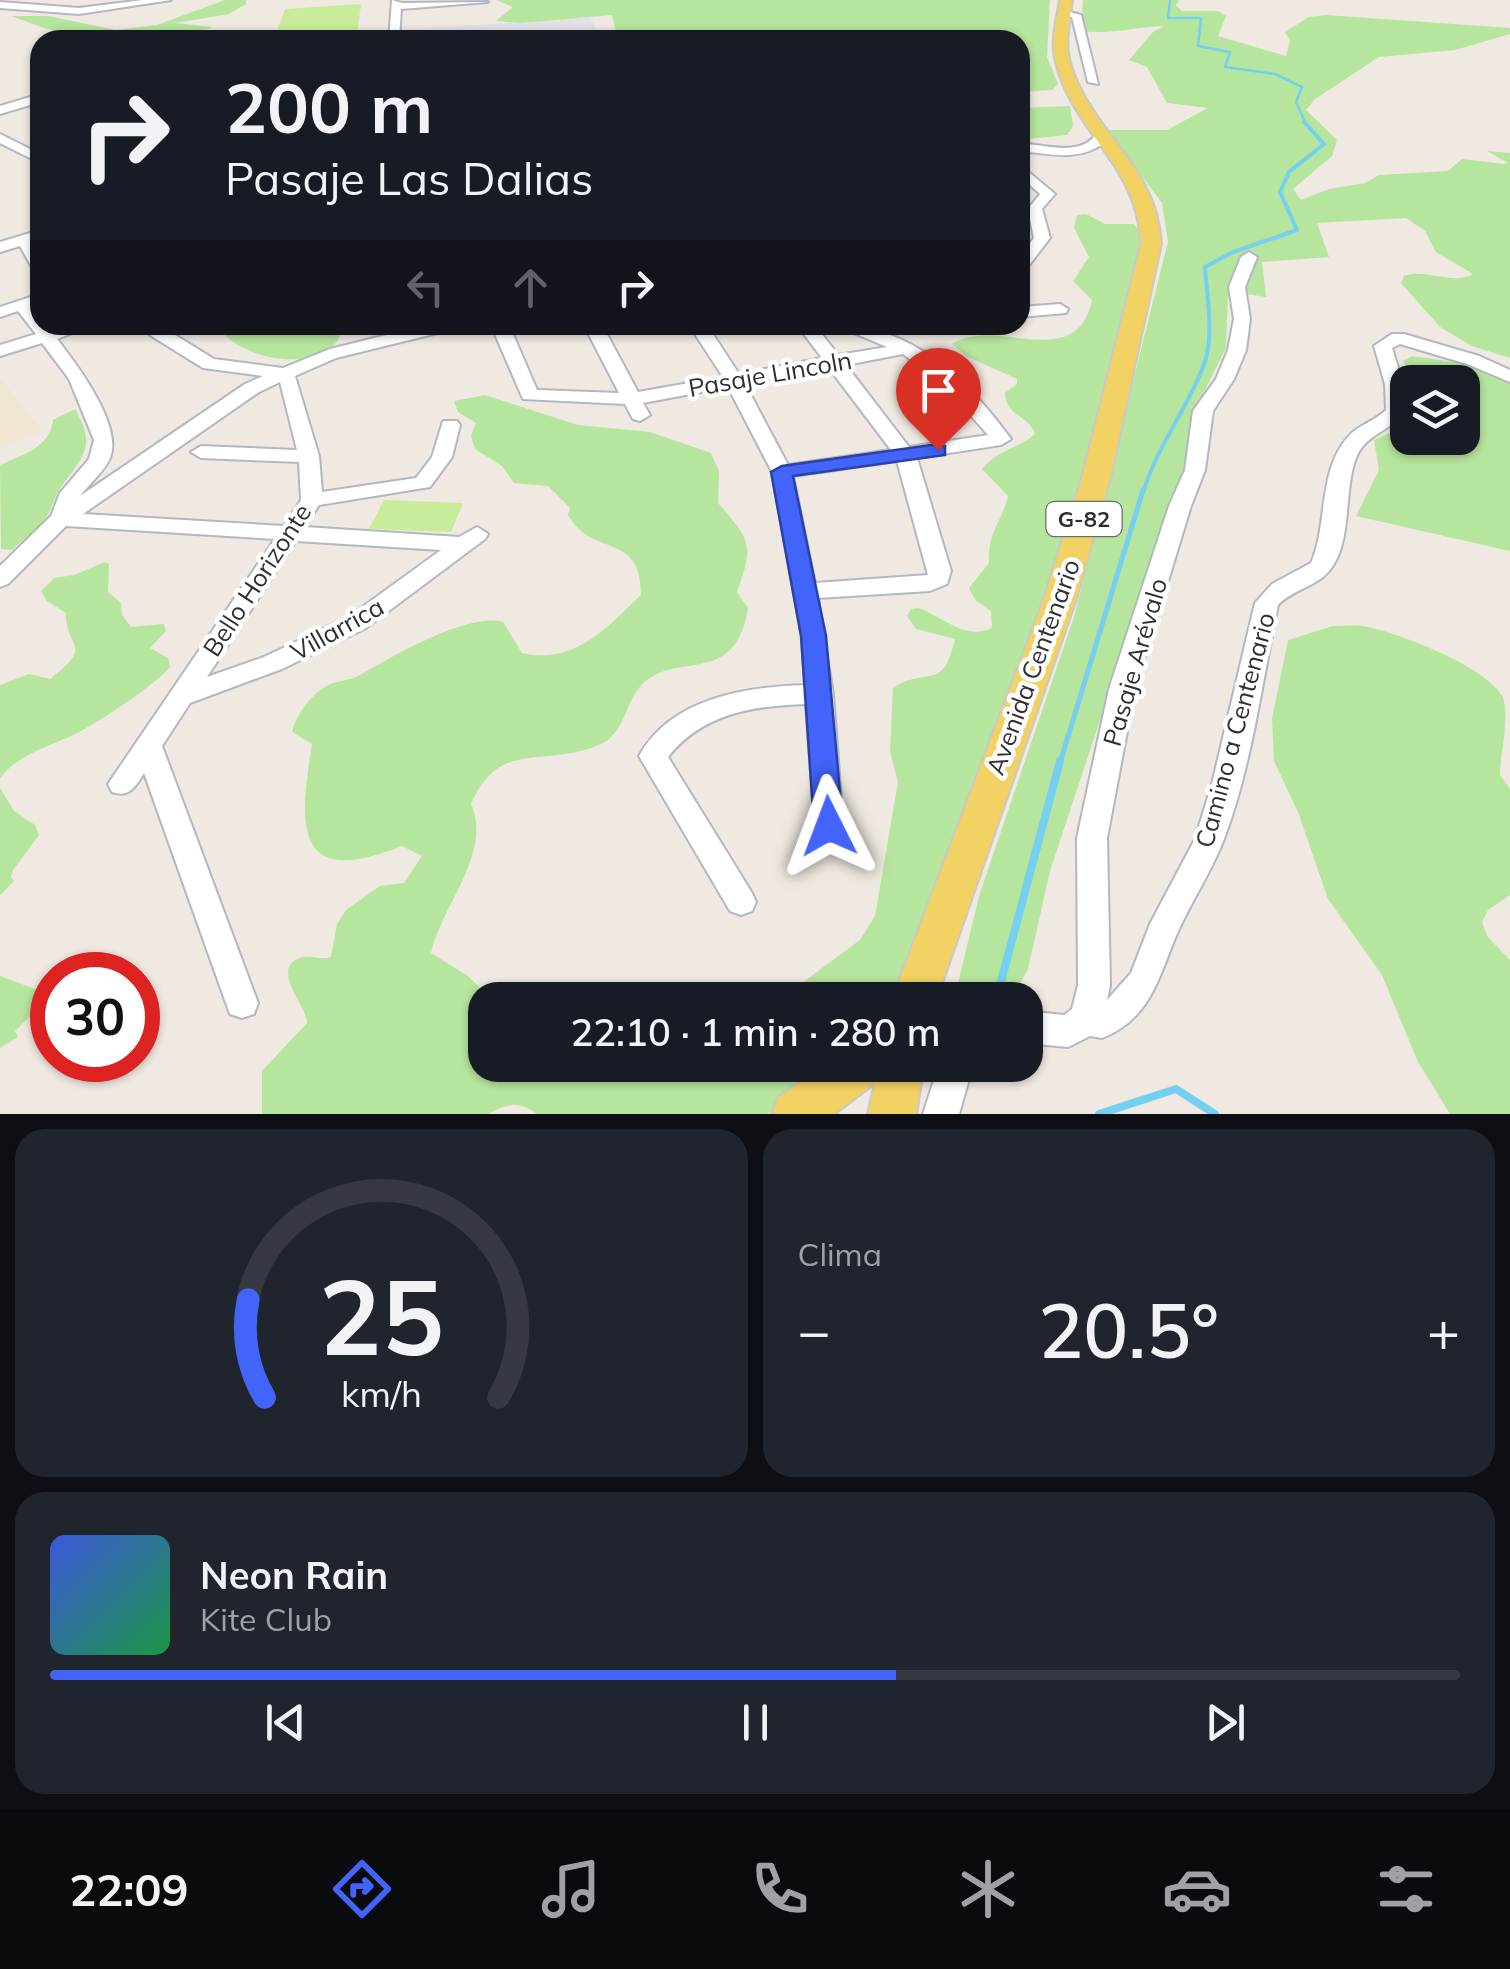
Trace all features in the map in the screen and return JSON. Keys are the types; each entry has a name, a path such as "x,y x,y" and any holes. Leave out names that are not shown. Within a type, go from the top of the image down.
{"main road":[{"name":"Avenida Centenario","path":"917,982 1058,602 1096,478 1151,244 1152,222 1143,192 1074,89 1061,55 1066,6"},
{"path":"796,1114 838,1082"},
{"path":"892,1114 899,1082"}],"street":[{"path":"0,5 59,11 166,0"},
{"path":"395,30 397,3 483,2"},
{"path":"1066,6 1076,15 1094,82"},
{"path":"0,110 30,101"},
{"path":"1030,148 1083,151 1098,142 1102,134"},
{"path":"0,138 30,154"},
{"path":"1030,183 1048,194 1030,208"},
{"path":"1030,214 1042,238"},
{"path":"1030,238 1042,238"},
{"path":"1030,253 1042,238"},
{"path":"0,248 30,239"},
{"name":"Pasaje Arévalo","path":"1086,1019 1094,986 1092,838 1122,689 1195,470 1203,411 1225,379 1237,350 1242,319 1237,287 1249,257"},
{"path":"0,312 30,302"},
{"path":"1030,312 1060,310"},
{"path":"0,352 52,335"},
{"path":"162,335 209,364 281,373"},
{"path":"4,567 61,519 148,456 281,373 347,348 404,335"},
{"name":"Pasaje Lincoln","path":"504,335 530,394 636,407 734,380 908,348"},
{"path":"598,335 636,407"},
{"path":"705,335 734,380 782,472 807,591 820,694 829,826"},
{"path":"807,591 930,583 938,579 940,571 906,456 814,335"},
{"path":"782,472 1001,440 956,383 908,348 872,335"},
{"path":"46,337 78,378 104,440 99,460 70,494 61,519"},
{"name":"Camino a Centenario","path":"1086,1019 1102,1022 1137,994 1168,920 1198,866 1226,784 1266,604 1280,589 1320,568 1336,514 1338,485 1352,446 1396,411 1394,384 1383,346 1398,338 1473,360 1510,377"},
{"name":"Bello Horizonte","path":"122,784 312,500 309,456 290,382 281,373"},
{"path":"312,500 423,483 442,457 450,425"},
{"path":"201,452 309,456"},
{"path":"61,519 292,534"},
{"name":"Villarrica","path":"180,696 273,663 358,622 470,539 292,534"},
{"path":"741,902 653,756 674,733 733,701 755,696 820,694"},
{"path":"148,745 242,1003"},
{"path":"1043,1028 1068,1031 1086,1019"},
{"path":"941,1114 951,1082"}],"shaded area":[{"path":"590,17 597,30 401,30"},
{"path":"0,378 42,431 0,447"}],"green space":[{"path":"225,0 246,0 246,4 229,14 176,23 212,27 209,29 116,30 157,25"},
{"path":"496,0 1050,0 1047,57 1058,84 1052,90 1030,91 1030,30 616,30 612,15 520,23 496,21 513,7"},
{"path":"1083,0 1179,0 1176,5 1182,11 1218,11 1226,16 1218,36 1286,56 1290,41 1285,32 1309,17 1510,28 1510,34 1455,50 1379,57 1315,99 1306,110 1337,140 1332,156 1293,189 1301,200 1329,189 1365,183 1379,175 1448,171 1462,159 1504,164 1508,163 1487,151 1510,153 1510,358 1472,346 1440,327 1401,283 1404,276 1413,274 1457,278 1473,274 1436,252 1425,231 1406,218 1317,223 1329,257 1262,262 1266,297 1228,291 1226,348 1198,404 1188,465 1050,871 1028,969 1021,982 958,982 979,896 1074,617 1168,242 1162,203 1107,130 1167,130 1208,108 1167,103 1147,67 1129,60 1153,32 1164,26 1081,31"},
{"path":"361,4 358,30 278,30 285,9"},
{"path":"11,16 48,16 116,30 54,30"},
{"path":"1070,106 1073,126 1067,135 1030,139 1030,108"},
{"path":"1086,214 1105,224 1133,224 1144,234 1103,410 1048,599 900,982 803,982 860,940 875,916 898,782 890,751 893,688 939,673 955,639 916,629 907,616 911,609 918,608 963,629 992,628 991,611 976,601 969,588 989,563 992,535 1008,496 982,469 1035,434 1006,401 1005,393 1017,384 1017,379 968,357 952,344 989,335 1052,339 1070,334 1083,322 1092,300 1073,281 1089,257 1074,228 1077,215"},
{"path":"225,335 339,335 324,353 286,359 265,356"},
{"path":"1412,356 1473,365 1406,365 1403,361"},
{"path":"1480,368 1510,379 1510,551 1356,516 1379,470 1374,440 1390,433 1390,455 1480,455"},
{"path":"485,395 578,425 650,432 711,453 719,471 718,503 743,535 747,553 737,592 748,608 741,634 730,650 717,659 653,676 639,688 609,739 581,751 510,762 483,783 471,804 476,823 471,860 431,953 474,982 468,982 468,1082 814,1082 768,1114 537,1114 512,1105 488,1114 262,1114 262,1071 307,1023 289,980 291,964 303,957 331,957 337,924 346,910 380,886 404,883 422,856 402,846 341,860 323,855 312,843 305,802 312,744 292,732 304,707 327,685 355,677 430,638 470,624 503,622 522,653 558,654 574,649 602,631 641,595 633,561 578,528 568,515 570,508 548,486 514,483 502,466 475,449 471,436 476,423 458,412 454,401"},
{"path":"75,409 85,433 81,459 40,525 12,550 1,549 0,465 34,449 47,437 53,420"},
{"path":"384,500 463,503 451,532 369,529"},
{"path":"105,562 109,564 108,592 121,603 122,615 131,627 164,624 166,631 150,648 168,658 170,667 110,714 24,757 0,778 0,685 29,674 50,679 75,652 66,613 47,601 41,591 54,578 74,575"},
{"path":"1333,626 1367,627 1424,645 1480,675 1503,697 1505,726 1500,775 1510,789 1510,895 1488,910 1482,922 1487,936 1510,960 1510,1114 1450,1114 1418,1062 1382,975 1328,899 1298,812 1274,761 1272,719 1288,640"},
{"path":"0,788 14,811 35,825 39,835 13,870 14,881 0,895"},
{"path":"0,976 30,987 30,1016 15,1031 18,1037 0,1048"}],"waterway":[{"path":"1170,0 1168,18 1201,18 1198,46 1230,52 1225,67 1275,74 1302,87 1296,102 1306,124"},
{"path":"1143,493 1207,356 1205,267 1233,252 1297,230 1280,192 1289,172 1324,144 1304,122"},
{"path":"1060,763 1143,490"},
{"path":"1001,982 1060,761"},
{"path":"1099,1114 1176,1089 1215,1114"}],"route":[{"path":"829,826 814,636 782,472 938,450"}]}
